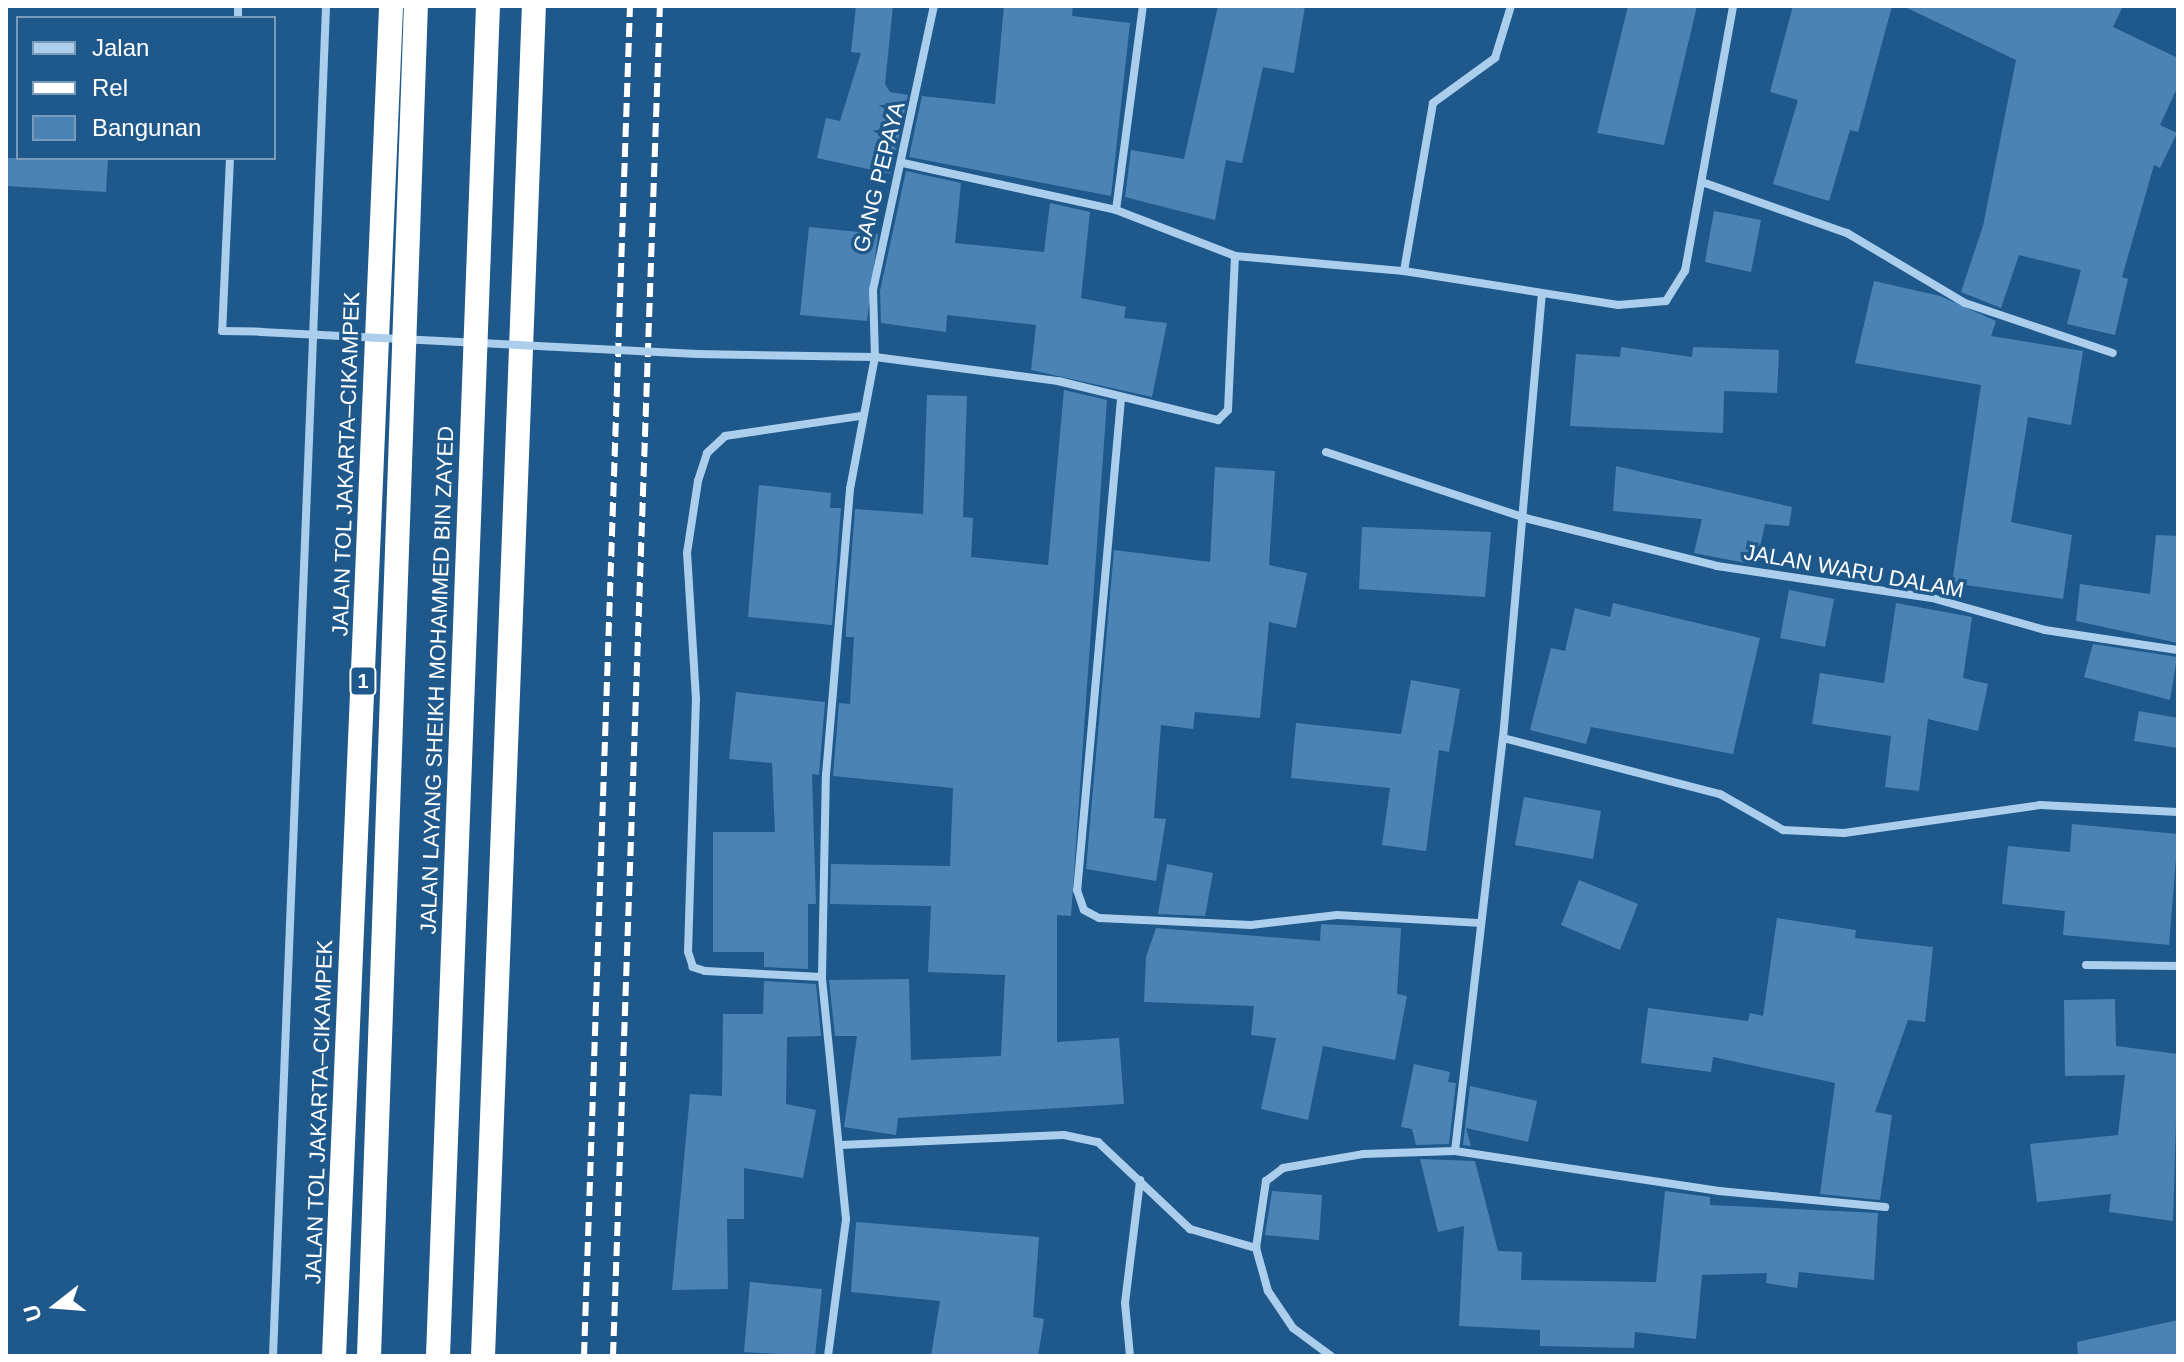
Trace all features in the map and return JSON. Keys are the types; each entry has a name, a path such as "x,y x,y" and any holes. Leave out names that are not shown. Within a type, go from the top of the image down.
{"highway":[{"name":"JALAN TOL JAKARTA–CIKAMPEK","path":"334,1356 391,6"},
{"name":"JALAN LAYANG SHEIKH MOHAMMED BIN ZAYED","path":"369,1356 416,6"},
{"name":"JALAN LAYANG SHEIKH MOHAMMED BIN ZAYED","path":"438,1356 488,6"},
{"path":"483,1356 534,6"}],"street":[{"path":"273,1356 326,6"},
{"name":"GANG PEPAYA","path":"828,1356 846,1219 822,977 826,775 860,416 875,357 873,290 882,227 903,163 934,6"},
{"path":"1116,210 1143,6"},
{"path":"1404,271 1433,103 1495,58 1511,6"},
{"path":"903,163 1116,210 1235,256 1404,271 1542,296 1618,305 1675,295 1702,182 1733,6"},
{"path":"230,160 222,331 697,354 875,357 1058,381 1210,420 1224,416 1235,256"},
{"path":"1702,182 1847,233 1965,303 2113,353"},
{"path":"1455,1151 1478,923 1503,738 1525,518 1542,296"},
{"path":"1121,399 1077,890 1084,910 1099,918 1251,925 1337,915 1478,923"},
{"path":"822,977 705,971 693,967 688,952 696,699 687,553 698,481 707,453 725,436 860,416"},
{"name":"JALAN WARU DALAM","path":"1326,452 1525,518 1717,566 1932,598 2045,630 2178,650"},
{"path":"1503,738 1720,794 1783,830 1844,833 2040,805 2178,812"},
{"path":"2086,965 2178,966"},
{"path":"841,1145 1064,1135 1098,1142 1190,1229 1256,1248"},
{"path":"1331,1356 1293,1328 1268,1291 1256,1248 1270,1173 1363,1154 1455,1151 1719,1191 1885,1207"},
{"path":"1130,1356 1125,1303 1140,1180"}],"building":[{"path":"856,6 893,6 885,84 890,92 908,95 891,174 817,158 826,118 840,121 861,53 851,52"},
{"path":"1004,6 1073,6 1072,16 1130,23 1111,196 909,157 922,96 995,104"},
{"path":"1218,6 1305,6 1294,73 1263,67 1242,163 1226,160 1215,220 1125,197 1131,150 1184,159"},
{"path":"1628,6 1697,6 1664,145 1597,133"},
{"path":"1793,6 1892,6 1858,132 1850,130 1829,201 1773,184 1798,100 1770,92"},
{"path":"1903,6 2123,6 2113,27 2178,58 2178,86 2160,125 2177,133 2160,168 2154,165 2122,277 2128,279 2115,335 2067,324 2081,270 2019,255 2001,308 1961,292 1983,226 2016,60"},
{"path":"6,158 108,160 106,192 6,186"},
{"path":"906,171 961,183 955,243 1044,252 1050,203 1090,212 1081,298 1126,307 1124,318 1167,323 1152,397 1031,370 1036,325 947,315 946,332 881,323 880,291"},
{"path":"1714,211 1761,220 1751,272 1705,262"},
{"path":"809,227 878,234 867,321 800,315"},
{"path":"1874,281 1940,296 1996,321 1991,336 2083,351 2071,425 2028,417 2011,522 2072,535 2063,599 1952,583 1981,385 1855,363"},
{"path":"1621,347 1692,357 1693,347 1779,350 1777,393 1724,391 1723,433 1570,426 1576,354 1620,357"},
{"path":"1064,390 1107,400 1071,916 1057,915 1057,1042 1119,1038 1124,1104 898,1118 896,1135 844,1127 857,1036 835,1036 829,980 909,979 911,1060 1001,1056 1005,975 928,972 931,906 830,904 831,864 950,866 953,788 833,776 839,703 850,704 854,637 846,637 846,626 855,509 923,514 927,395 967,396 963,517 973,518 971,557 1048,565"},
{"path":"1616,466 1792,507 1789,526 1765,524 1756,565 1694,553 1702,519 1613,511"},
{"path":"1215,467 1275,471 1269,565 1307,573 1296,628 1269,622 1260,718 1195,712 1193,729 1161,725 1154,818 1166,819 1156,881 1086,869 1114,550 1210,562"},
{"path":"759,485 831,493 830,508 841,508 832,625 748,617"},
{"path":"1362,527 1491,532 1485,597 1359,589"},
{"path":"2156,535 2178,536 2178,643 2076,621 2080,584 2150,594"},
{"path":"1789,590 1834,599 1825,647 1780,638"},
{"path":"1613,603 1760,638 1733,754 1591,727 1586,744 1530,730 1551,648 1565,651 1575,608 1610,617"},
{"path":"1896,603 1972,617 1963,678 1988,684 1978,731 1928,719 1919,791 1885,787 1891,736 1812,724 1820,673 1884,683"},
{"path":"2093,644 2177,657 2170,700 2084,677"},
{"path":"1411,680 1460,689 1449,752 1439,750 1426,851 1382,845 1390,788 1291,778 1296,723 1401,734"},
{"path":"736,692 825,702 819,775 812,774 816,904 808,904 808,969 764,967 764,952 713,952 713,832 775,832 772,763 729,759"},
{"path":"2139,711 2178,718 2178,748 2134,741"},
{"path":"1524,797 1601,811 1593,859 1515,845"},
{"path":"2072,824 2178,834 2169,945 2063,935 2065,911 2002,904 2008,846 2070,852"},
{"path":"1167,864 1213,873 1205,916 1158,914"},
{"path":"1579,880 1638,904 1620,950 1561,925"},
{"path":"1777,918 1856,930 1855,938 1933,947 1925,1022 1908,1020 1875,1112 1892,1115 1880,1200 1820,1194 1835,1083 1713,1057 1711,1072 1641,1063 1648,1008 1748,1021 1750,1013 1763,1016"},
{"path":"1321,924 1401,928 1397,994 1407,996 1395,1060 1323,1046 1308,1120 1261,1109 1276,1038 1251,1035 1254,1006 1144,1002 1146,957 1156,928 1320,941"},
{"path":"764,981 816,984 821,1036 787,1037 786,1104 816,1110 803,1178 744,1168 744,1219 727,1219 728,1289 672,1290 690,1094 722,1096 723,1014 763,1014"},
{"path":"2115,999 2116,1046 2178,1054 2173,1221 2109,1212 2111,1194 2037,1202 2030,1144 2118,1135 2125,1075 2065,1076 2064,1000"},
{"path":"1414,1064 1450,1072 1448,1082 1456,1083 1449,1144 1416,1145 1412,1129 1401,1127"},
{"path":"1470,1086 1537,1101 1528,1142 1466,1128 1471,1146 1463,1145"},
{"path":"1420,1159 1475,1161 1498,1251 1522,1252 1521,1280 1656,1282 1665,1191 1710,1197 1710,1205 1878,1213 1874,1280 1799,1272 1797,1288 1766,1283 1767,1273 1702,1275 1696,1339 1635,1332 1634,1348 1540,1346 1540,1330 1459,1326 1464,1226 1438,1232"},
{"path":"1272,1191 1322,1195 1319,1240 1265,1235"},
{"path":"856,1222 1039,1237 1033,1317 1044,1319 1038,1356 931,1356 940,1301 851,1292"},
{"path":"750,1282 822,1289 815,1356 744,1352"},
{"path":"2178,1320 2178,1356 2078,1356 2077,1342"}],"railway":[{"path":"584,1356 630,6"},
{"path":"613,1356 660,6"}]}
